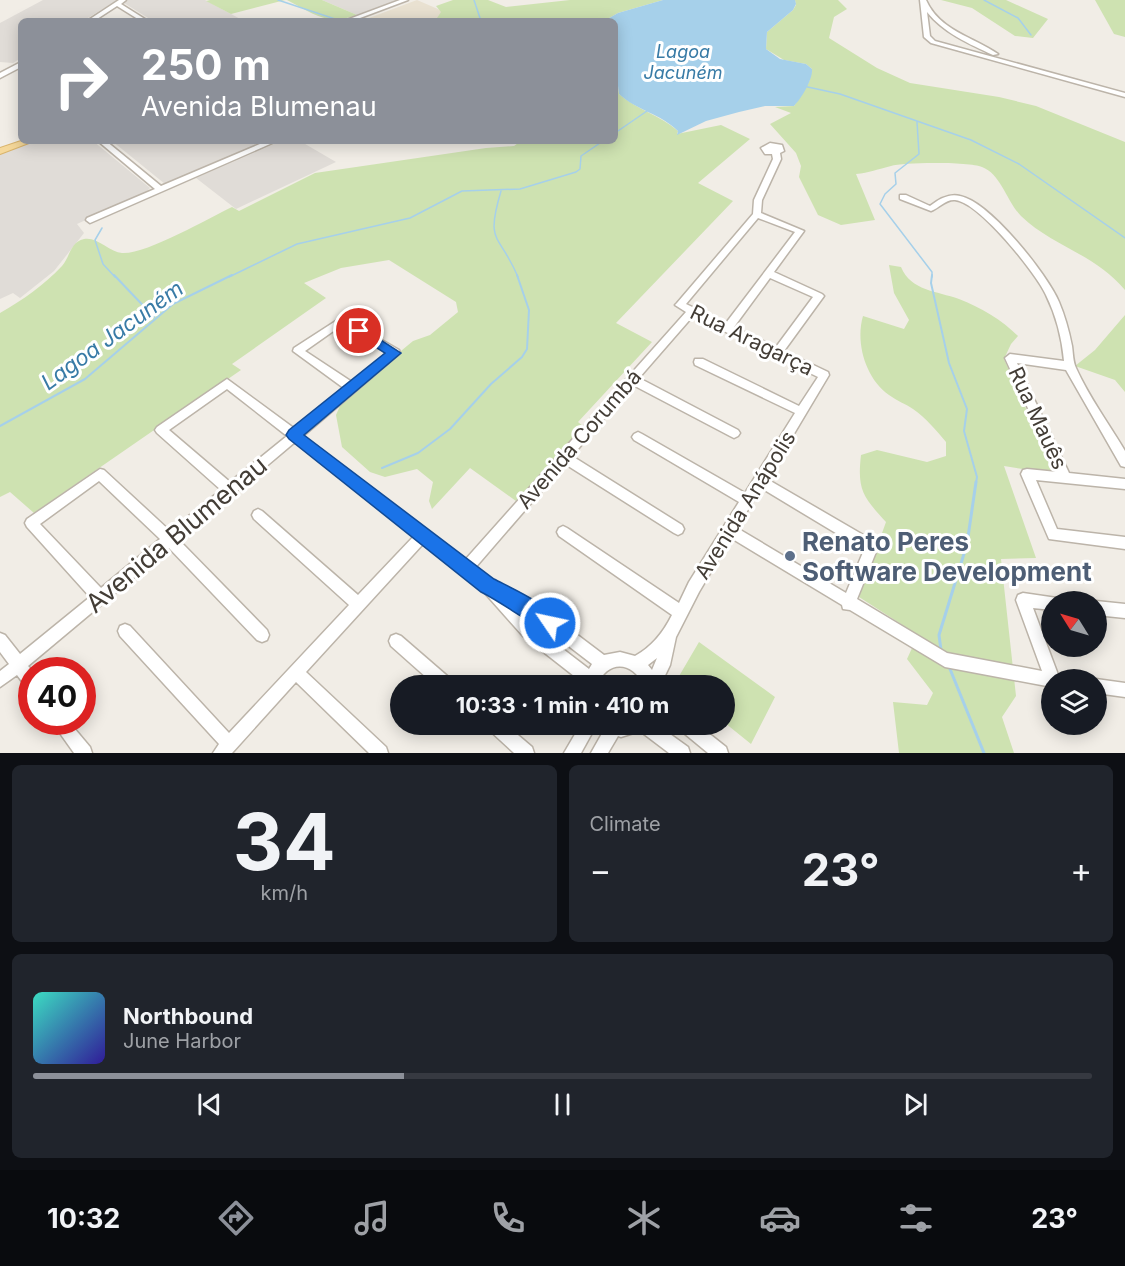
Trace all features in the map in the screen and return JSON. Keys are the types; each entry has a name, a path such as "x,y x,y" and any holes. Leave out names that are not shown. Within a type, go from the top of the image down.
{"main road":[{"path":"0,149 18,141"},
{"path":"0,149 18,144"}],"street":[{"path":"95,18 123,0"},
{"path":"355,18 405,0"},
{"path":"364,18 413,0"},
{"path":"923,2 933,33 933,42 1125,95"},
{"path":"923,2 928,11 964,40 962,45 945,46"},
{"path":"117,4 140,18"},
{"path":"933,33 959,36 1039,71"},
{"path":"0,76 18,68"},
{"path":"106,144 160,189"},
{"path":"90,220 266,144"},
{"path":"728,328 800,231 757,214 758,200 777,159 776,153"},
{"path":"903,198 931,208 942,200 962,198 974,204 998,228 1048,287 1069,350 1069,366 1125,462"},
{"name":"Rua Aragarça","path":"757,214 680,305 824,375"},
{"path":"770,274 819,296 778,352"},
{"name":"Avenida Corumbá","path":"466,568 692,311"},
{"name":"Avenida Blumenau","path":"28,657 395,353 342,320 298,351 352,388"},
{"name":"Rua Mauês","path":"1065,477 1010,358 1069,366"},
{"path":"699,362 802,412"},
{"name":"Avenida Anápolis","path":"658,675 663,665 669,636 680,612 824,375"},
{"path":"631,379 734,433"},
{"path":"229,489 161,430 227,383 488,586 528,631 580,675"},
{"path":"638,437 748,501"},
{"path":"563,456 678,529"},
{"path":"100,597 31,523 99,474 169,539 262,635"},
{"path":"1125,484 1027,474 1053,535 1125,543"},
{"path":"760,481 872,548 848,604"},
{"path":"258,515 359,605"},
{"path":"730,530 848,604 945,660 1041,678"},
{"path":"563,532 680,612"},
{"path":"125,631 225,749 423,536"},
{"path":"488,586 516,600 602,663"},
{"path":"1041,602 1023,600 1041,650"},
{"path":"1107,609 1125,611"},
{"name":"Avenida Anápolis","path":"637,663 648,657 669,636"},
{"path":"0,640 18,665"},
{"path":"396,641 435,675"},
{"path":"595,675 602,663 618,658 637,663 647,675"},
{"name":"Avenida Blumenau","path":"0,680 18,665"},
{"path":"296,672 380,753"},
{"path":"1107,688 1125,690"},
{"path":"70,735 84,753"},
{"path":"506,735 526,753"},
{"path":"572,753 583,735"},
{"path":"599,753 607,735"},
{"path":"658,735 682,753"},
{"path":"698,735 720,753"}],"shaded area":[{"path":"43,0 117,0 88,18 18,18 18,60 13,63 0,62 0,23"},
{"path":"128,0 205,0 238,18 148,18 124,3"},
{"path":"322,0 399,0 357,15"},
{"path":"417,0 459,18 369,18"},
{"path":"27,144 97,144 150,188 145,193 77,224 84,233 54,271 20,298 13,293 0,299 0,154"},
{"path":"116,144 257,144 165,184"},
{"path":"274,144 305,144 336,162 236,209 196,178"}],"green space":[{"path":"285,0 231,14 206,1"},
{"path":"287,0 322,0 357,15 346,18 324,18"},
{"path":"453,0 488,0 506,7 570,0 663,0 618,13 609,18 437,18 441,12 436,6"},
{"path":"795,0 838,0 847,9 834,17 829,38 877,68 910,83 999,97 1036,106 1125,142 1125,290 1100,267 1046,235 1021,216 994,176 989,171 975,165 909,164 856,174 875,220 841,225 818,215 799,177 801,166 796,153 770,124 791,113 775,107 794,106 809,82 812,69 806,64 784,60 766,49 767,32 793,10 796,5"},
{"path":"941,0 1006,0 1048,19 1033,38 1015,36 972,8"},
{"path":"1095,0 1125,0 1125,37 1114,34"},
{"path":"618,86 619,94 671,125 678,131 677,134 721,125 750,139 698,183 733,201 616,323 652,342 578,422 584,427 516,501 470,468 432,509 429,501 433,482 417,469 385,477 370,472 342,447 336,415 343,399 413,341 430,335 458,312 456,302 389,260 341,268 304,283 326,298 232,364 241,370 34,513 10,492 0,497 0,313 48,280 62,266 76,243 89,239 117,252 132,252 161,242 232,207 239,211 315,173 517,144 618,144"},
{"path":"889,265 901,267 905,275 918,286 959,299 983,310 1018,336 1011,344 1004,359 1055,474 1004,466 1036,558 1001,559 1016,696 1002,717 1014,753 899,753 893,702 927,705 933,693 907,659 918,635 859,597 886,522 863,492 860,477 861,455 877,450 927,462 946,456 946,442 931,424 881,388 874,380 864,360 860,337 863,316 904,329 909,320 894,293"},
{"path":"1125,315 1125,392 1115,380 1075,366 1095,350"},
{"path":"699,642 775,697 751,744 735,731 735,675 680,675"}],"water":[{"name":"Lagoa Jacuném","path":"663,0 795,0 793,10 767,32 766,49 780,59 806,64 812,69 809,83 794,106 765,106 739,112 706,121 677,135 678,131 664,120 619,94 618,18 609,18 618,13"}],"waterway":[{"path":"278,0 332,18"},
{"path":"474,0 480,18"},
{"path":"984,0 1018,18 1031,35"},
{"path":"803,86 840,94 971,140 1019,164 1125,238"},
{"name":"Lagoa Jacuném","path":"618,131 647,111"},
{"path":"917,122 919,154 895,173 896,184 885,194 880,204 932,275"},
{"name":"Lagoa Jacuném","path":"229,277 297,244 410,218 462,191 520,189 576,172 580,169 581,156 599,144"},
{"path":"501,191 496,208 494,230 517,275"},
{"path":"102,228 95,240 103,264 115,277"},
{"path":"114,275 154,317"},
{"name":"Lagoa Jacuném","path":"0,426 85,379 173,304 232,275"},
{"path":"382,468 418,453 450,429 491,384 522,357 527,349 529,310 517,275"},
{"path":"932,275 931,283 949,363 967,409 964,431 977,477 976,483"},
{"path":"941,650 939,635 967,544 976,482"},
{"path":"950,669 984,753"}],"place":[{"name":"Renato Peres Software Development","path":"790,556"}],"route":[{"path":"359,331 395,353 294,435 488,586 516,600 550,623"}]}
